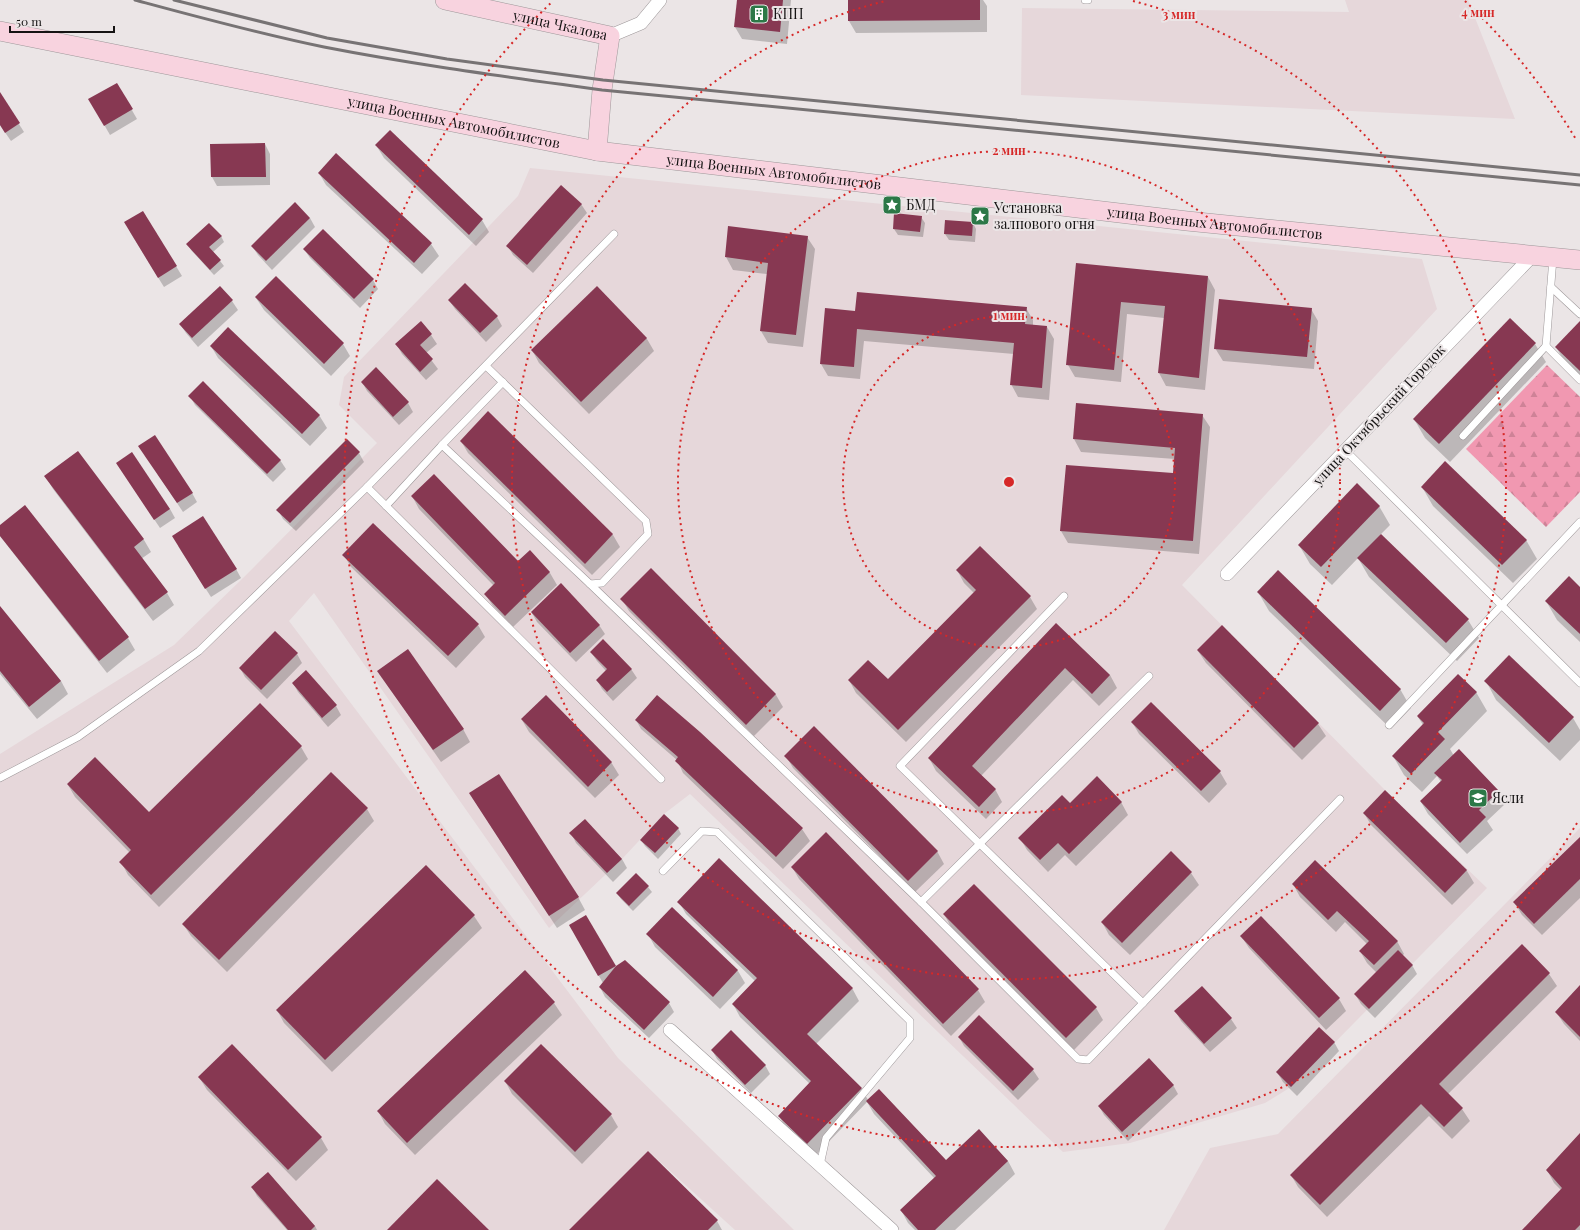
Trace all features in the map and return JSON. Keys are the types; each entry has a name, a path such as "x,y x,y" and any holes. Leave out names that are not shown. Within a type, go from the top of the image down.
{"street":[{"name":"улица Чкалова","path":"445,0 610,36 602,90 597,151"},
{"path":"610,36 641,23 660,0"},
{"name":"улица Военных Автомобилистов","path":"0,31 597,151 1187,221 1580,260"},
{"name":"улица Октябрьский Городок","path":"1228,574 1532,256"},
{"path":"670,1030 892,1230"}],"lane":[{"path":"0,778 78,737 199,652 367,487 614,234"},
{"path":"1463,436 1546,346 1553,258"},
{"path":"1551,287 1580,314"},
{"path":"1546,346 1580,380"},
{"path":"486,366 646,521 648,534 602,583 590,584"},
{"path":"386,506 503,382"},
{"path":"442,445 590,584 922,902 1078,1059 1088,1060 1340,799"},
{"path":"1346,451 1580,683"},
{"path":"367,487 661,779"},
{"path":"1389,725 1580,522"},
{"path":"1064,596 900,766 979,845 1143,1003"},
{"path":"922,902 1149,676"},
{"path":"663,871 702,832 717,832 910,1021 910,1038 826,1138 820,1165"}],"shaded area":[{"path":"1345,0 1468,0 1515,119 1021,95 1022,8 1349,12"},
{"path":"530,168 1422,259 1437,309 1182,585 1385,790 1487,888 1291,1087 1265,1103 1130,1143 1063,1152 690,794 664,814 622,859 549,928 314,593 289,621 618,1058 794,1230 735,1230 648,1151 569,1230 0,1230 0,754 174,645 377,443 339,405 344,377 518,196"},
{"path":"1580,828 1580,1230 1164,1230 1210,1148 1278,1134"}],"green space":[{"path":"1547,365 1580,397 1580,492 1546,527 1466,449"}],"building":[{"name":"КПП","path":"737,0 783,0 780,32 734,27"},
{"path":"848,0 980,0 980,20 848,21"},
{"path":"117,83 133,109 104,126 88,99"},
{"path":"0,92 20,123 5,133 0,125"},
{"path":"390,130 483,219 469,235 375,145"},
{"path":"265,143 266,177 211,177 210,144"},
{"path":"336,153 432,243 414,263 318,173"},
{"path":"561,185 582,204 527,265 506,246"},
{"path":"295,202 310,218 266,261 251,246"},
{"path":"143,211 177,266 158,278 124,222"},
{"path":"894,213 922,216 920,232 893,229"},
{"path":"945,220 973,222 972,236 944,234"},
{"path":"209,223 222,236 209,247 221,260 210,270 186,244"},
{"path":"728,226 808,236 796,335 760,331 768,263 725,257"},
{"path":"323,229 374,279 354,299 303,249"},
{"path":"1076,263 1208,276 1199,378 1158,373 1165,306 1121,302 1114,370 1066,365"},
{"path":"276,276 344,343 324,364 255,297"},
{"path":"465,283 498,316 480,333 448,300"},
{"path":"220,286 233,300 192,338 179,324"},
{"path":"597,286 647,338 581,402 531,350"},
{"path":"857,292 1027,307 1025,324 1047,326 1042,388 1010,385 1014,343 857,329 854,367 820,364 825,308 855,311"},
{"path":"1219,299 1312,308 1307,357 1214,349"},
{"path":"1510,318 1536,343 1439,444 1413,419"},
{"path":"421,321 432,334 420,345 433,359 420,372 395,344"},
{"path":"1580,321 1580,371 1555,347"},
{"path":"228,327 320,415 302,434 210,346"},
{"path":"376,367 409,402 393,417 361,382"},
{"path":"203,381 281,460 267,474 188,396"},
{"path":"1076,403 1203,414 1193,541 1060,531 1066,465 1173,473 1175,448 1073,439"},
{"path":"488,411 613,534 585,564 460,441"},
{"path":"155,435 193,493 177,503 138,446"},
{"path":"347,439 360,452 290,523 276,510"},
{"path":"78,451 144,539 134,547 168,592 145,609 44,476"},
{"path":"132,452 170,509 154,520 116,463"},
{"path":"1445,461 1527,540 1502,565 1421,487"},
{"path":"434,474 518,561 530,550 550,572 505,616 484,594 495,583 411,496"},
{"path":"1357,483 1380,506 1321,567 1298,545"},
{"path":"25,505 129,637 99,661 0,536 0,525"},
{"path":"203,516 237,569 205,589 172,536"},
{"path":"373,523 479,624 448,656 342,555"},
{"path":"1381,534 1469,619 1446,643 1357,558"},
{"path":"980,546 1031,596 898,730 848,680 868,660 888,679 976,590 956,570"},
{"path":"651,568 776,694 746,725 620,599"},
{"path":"1278,570 1401,689 1380,711 1257,592"},
{"path":"1569,576 1580,587 1580,634 1545,601"},
{"path":"561,583 600,625 570,653 531,612"},
{"path":"0,606 61,681 29,707 0,671"},
{"path":"1056,623 1110,675 1092,694 1065,668 972,766 996,789 979,807 928,758"},
{"path":"1222,625 1319,723 1294,748 1197,650"},
{"path":"275,631 298,653 261,690 239,668"},
{"path":"603,639 632,669 607,692 596,680 607,669 590,652"},
{"path":"408,649 464,729 433,750 377,671"},
{"path":"1509,655 1574,717 1549,743 1484,681"},
{"path":"306,670 337,705 322,718 292,683"},
{"path":"1458,674 1477,692 1438,732 1445,739 1411,774 1392,756 1424,723 1417,716"},
{"path":"546,695 612,762 588,787 521,719"},
{"path":"657,695 700,732 803,828 776,857 675,761 678,757 635,720"},
{"path":"1151,702 1221,771 1201,791 1131,722"},
{"path":"260,703 302,746 151,895 119,862 131,850 67,784 95,757 149,812"},
{"path":"814,726 938,851 908,881 784,756"},
{"path":"1459,749 1499,791 1479,810 1486,817 1460,843 1420,801 1442,780 1434,773"},
{"path":"331,772 368,808 219,960 182,924"},
{"path":"499,774 579,897 549,916 469,793"},
{"path":"1097,776 1122,802 1069,854 1058,843 1040,860 1018,838 1062,795 1070,803"},
{"path":"1385,790 1467,870 1445,893 1363,813"},
{"path":"664,814 679,828 655,853 640,840"},
{"path":"585,819 622,859 607,873 569,833"},
{"path":"826,832 979,989 943,1024 791,867"},
{"path":"1580,837 1580,879 1534,924 1513,902"},
{"path":"1171,851 1192,872 1122,943 1101,922"},
{"path":"719,858 853,988 807,1034 862,1088 807,1144 778,1116 811,1081 732,1004 757,978 677,902"},
{"path":"1315,860 1398,941 1374,965 1359,951 1369,941 1337,911 1328,920 1292,884"},
{"path":"426,865 475,915 325,1060 276,1010"},
{"path":"636,873 649,886 629,906 616,893"},
{"path":"974,884 1097,1007 1066,1038 943,914"},
{"path":"672,907 738,970 713,997 646,934"},
{"path":"586,915 616,966 598,976 569,925"},
{"path":"1261,916 1340,998 1319,1018 1240,936"},
{"path":"1522,944 1550,973 1439,1084 1463,1108 1444,1127 1421,1104 1320,1205 1290,1175"},
{"path":"1398,950 1413,965 1369,1009 1354,994"},
{"path":"625,960 670,1002 644,1030 599,987 616,966"},
{"path":"525,970 555,1002 407,1143 377,1111"},
{"path":"1580,985 1580,1037 1555,1012"},
{"path":"1202,986 1232,1018 1204,1044 1174,1011"},
{"path":"979,1015 1034,1069 1013,1091 958,1037"},
{"path":"1319,1027 1335,1042 1291,1087 1276,1072"},
{"path":"731,1030 766,1065 745,1085 711,1050"},
{"path":"232,1044 322,1137 288,1170 198,1077"},
{"path":"541,1044 612,1114 575,1152 504,1081"},
{"path":"1149,1058 1174,1085 1122,1132 1098,1106"},
{"path":"879,1089 946,1160 979,1129 1008,1161 935,1230 918,1230 900,1210 936,1176 866,1101"},
{"path":"1580,1133 1580,1225 1575,1230 1522,1230 1562,1188 1546,1170"},
{"path":"648,1151 718,1220 708,1230 569,1230"},
{"path":"268,1172 315,1226 311,1230 288,1230 251,1187"},
{"path":"437,1179 489,1230 387,1230"}],"railway":[{"path":"135,0 253,31 324,47 428,65 602,90 1580,185"},
{"path":"174,0 327,38 447,59 603,80 1580,175"}],"place":[{"name":"КПП","path":"759,14"},
{"name":"БМД","path":"892,205"},
{"name":"Установка залпового огня","path":"980,216"},
{"name":"Ясли","path":"1478,798"}]}
